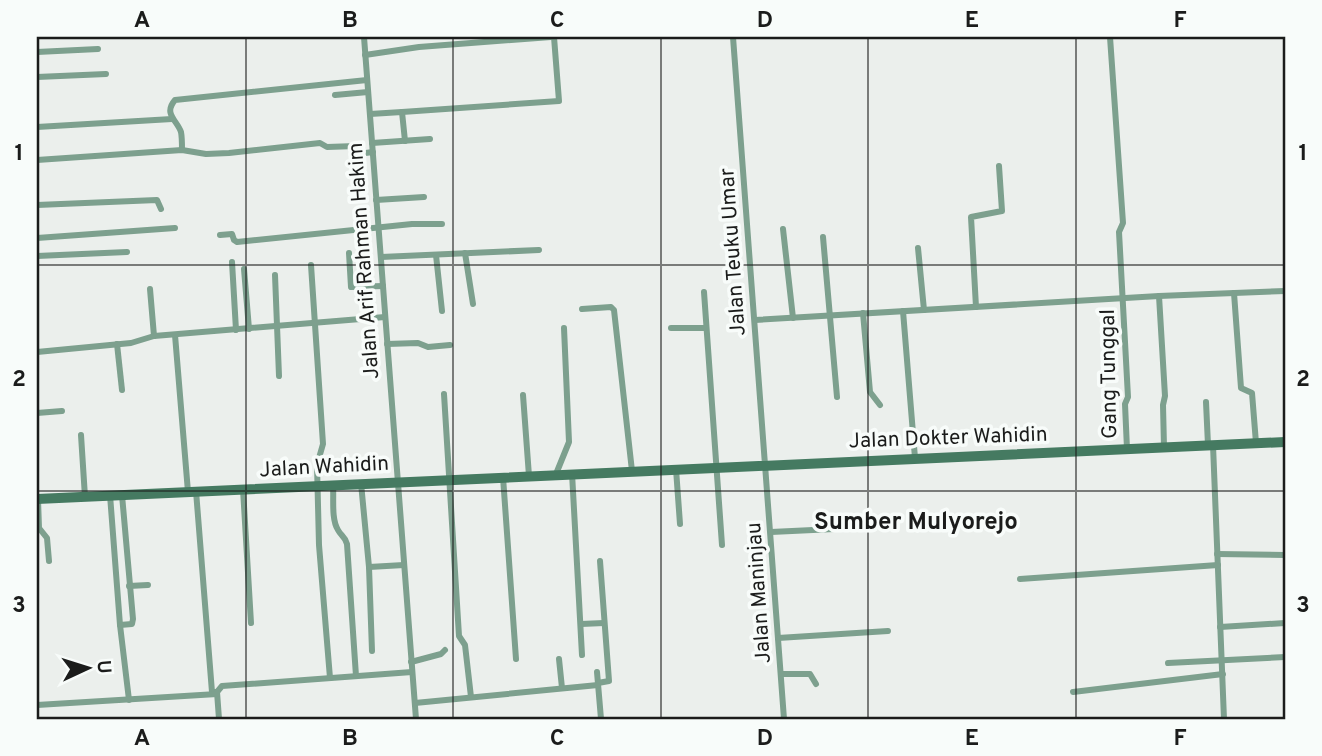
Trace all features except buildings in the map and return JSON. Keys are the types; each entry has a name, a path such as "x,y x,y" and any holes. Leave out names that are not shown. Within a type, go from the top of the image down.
{"street":[{"name":"Jalan Arif Rahman Hakim","path":"364,37 416,719"},
{"path":"365,55 419,47 553,37 558,101 370,114"},
{"name":"Jalan Teuku Umar","path":"733,37 766,464"},
{"name":"Gang Tunggal","path":"1111,37 1123,223 1119,232 1128,397 1125,404 1127,449"},
{"path":"37,52 98,49"},
{"path":"37,77 106,74"},
{"path":"182,150 181,131 172,119 171,108 175,100 367,80"},
{"path":"335,95 368,92"},
{"path":"401,112 405,141"},
{"path":"37,127 172,119"},
{"path":"372,143 430,139"},
{"path":"37,160 182,150 218,154 320,143 327,147 356,146 359,154 373,152"},
{"path":"976,307 971,217 1002,211 999,166"},
{"path":"376,200 424,197"},
{"path":"37,205 157,200 161,209"},
{"path":"219,234 232,234 237,242 412,224 442,224"},
{"path":"37,238 175,228"},
{"path":"783,229 793,318"},
{"path":"823,237 837,397"},
{"path":"918,248 924,310"},
{"path":"381,257 539,250"},
{"path":"37,256 127,252"},
{"path":"349,253 351,288 383,286"},
{"path":"465,253 473,304"},
{"path":"436,255 442,311"},
{"path":"232,262 236,330"},
{"path":"311,265 323,443 318,457 319,545 330,678"},
{"path":"244,269 249,329"},
{"path":"275,275 279,376"},
{"path":"150,289 154,336"},
{"path":"755,320 1285,291"},
{"path":"704,292 722,545"},
{"path":"1234,293 1241,388 1252,393 1256,443"},
{"path":"1159,296 1165,396 1164,447"},
{"path":"582,309 611,307 614,310 632,471"},
{"path":"903,311 915,458"},
{"path":"863,313 870,392 880,405"},
{"path":"37,352 117,344 154,336 385,317"},
{"path":"671,328 706,327"},
{"path":"556,474 569,442 564,328"},
{"path":"175,335 212,692 218,693"},
{"path":"387,344 418,343 428,347 450,345"},
{"path":"117,344 122,390"},
{"path":"444,394 459,636 465,645 471,697"},
{"path":"523,395 528,475"},
{"path":"1206,402 1218,565 1224,719"},
{"path":"37,413 62,411"},
{"path":"81,435 85,496"},
{"name":"Jalan Dokter Wahidin","path":"613,471 1285,442"},
{"name":"Jalan Maninjau","path":"766,464 784,719"},
{"path":"676,468 680,524"},
{"name":"Jalan Wahidin","path":"37,499 613,471"},
{"path":"572,473 583,655"},
{"path":"503,477 516,659"},
{"path":"361,483 369,567 372,651"},
{"path":"332,485 335,521 347,544 356,676"},
{"path":"243,489 251,623"},
{"path":"110,495 129,700"},
{"path":"120,625 133,622 122,495"},
{"path":"37,499 39,528 47,538 48,561"},
{"path":"771,532 876,527"},
{"path":"1217,554 1285,555"},
{"path":"415,703 609,681 600,561"},
{"path":"369,567 404,565"},
{"path":"1020,579 1218,565"},
{"path":"115,571 128,570"},
{"path":"129,586 148,585"},
{"path":"581,624 604,623"},
{"path":"1220,627 1285,624"},
{"path":"778,638 888,631"},
{"path":"411,662 441,654 445,650"},
{"path":"1168,663 1285,657"},
{"path":"559,659 562,688"},
{"path":"219,719 218,693 222,686 412,672"},
{"path":"597,672 601,719"},
{"path":"781,674 810,674 816,684"},
{"path":"1073,692 1223,674"},
{"path":"37,705 218,693"}],"district":[{"name":"Sumber Mulyorejo","path":"916,521"}]}
